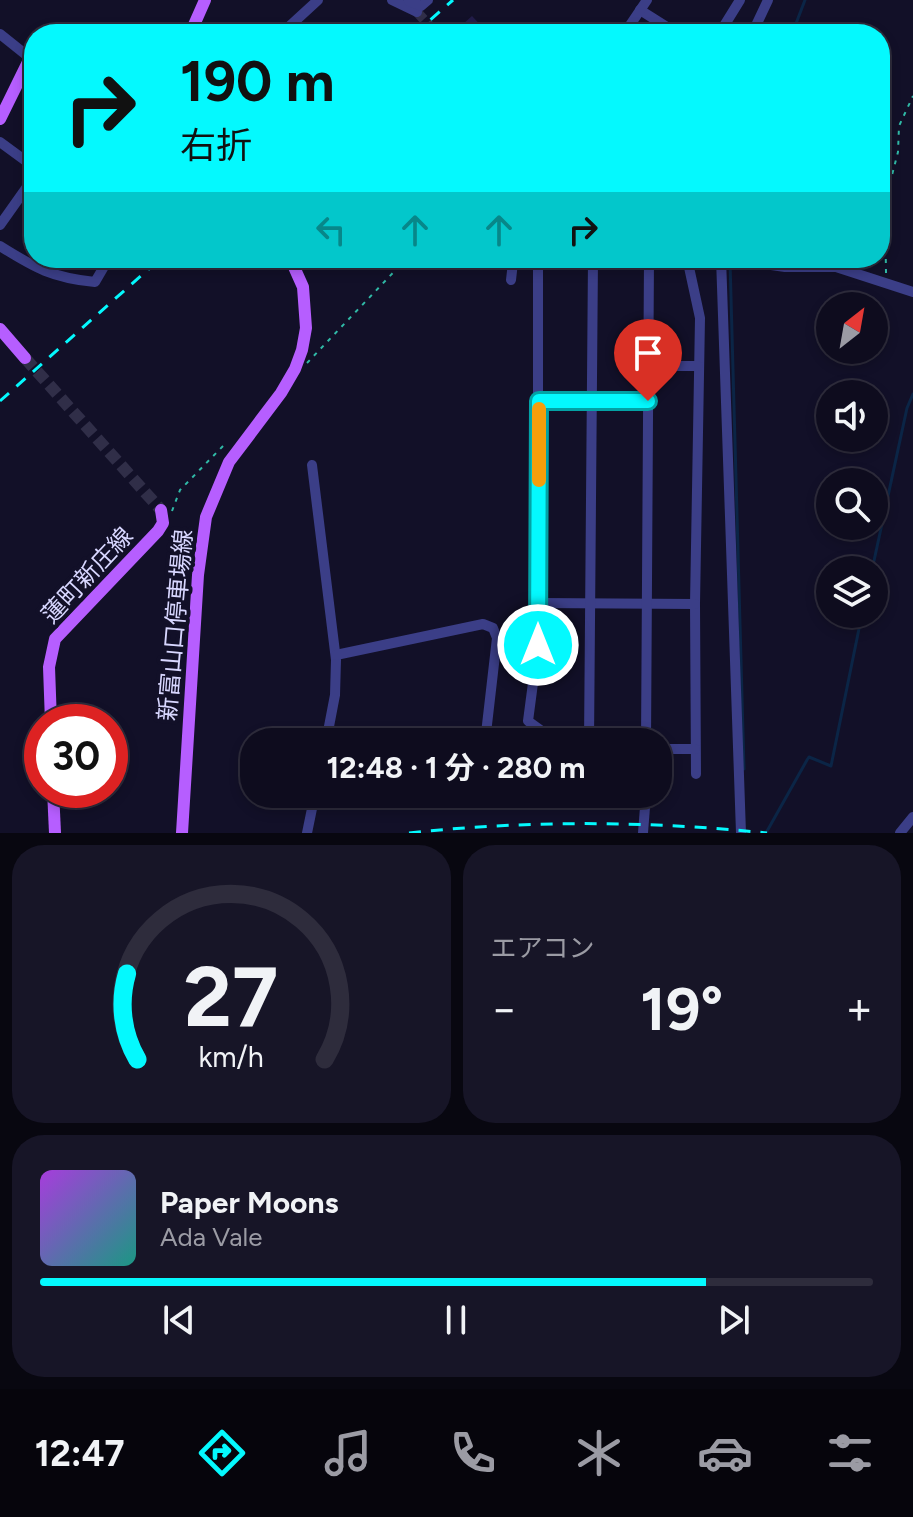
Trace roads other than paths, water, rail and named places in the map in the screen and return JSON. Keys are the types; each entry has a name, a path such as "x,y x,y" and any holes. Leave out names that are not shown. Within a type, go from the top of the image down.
{"main road":[{"path":"194,24 205,0"},
{"path":"0,119 24,75"},
{"name":"新富山口停車場線","path":"182,833 198,575 206,517 229,462 281,393 295,369 306,328 303,287 294,268"},
{"path":"0,329 25,358"},
{"name":"蓮町新庄線","path":"50,704 49,667 55,639 158,531 163,523 161,510"},
{"path":"54,808 55,833"}],"street":[{"path":"292,24 318,0"},
{"path":"392,0 417,12"},
{"path":"407,0 421,6 428,0"},
{"path":"757,24 768,0"},
{"path":"724,24 734,2"},
{"path":"631,24 644,5 666,24"},
{"path":"0,34 24,54"},
{"path":"0,142 24,160"},
{"path":"0,225 24,191"},
{"path":"0,246 24,256"},
{"path":"45,268 54,276 95,282 103,268"},
{"path":"511,280 512,268"},
{"path":"538,728 528,721 538,645 541,268"},
{"path":"589,728 593,268"},
{"path":"646,728 649,268"},
{"path":"689,268 700,318 695,604 696,774"},
{"path":"721,268 741,833"},
{"path":"839,268 913,292"},
{"path":"648,366 698,366"},
{"path":"539,401 648,401"},
{"path":"312,465 336,655 335,695 329,728"},
{"path":"538,603 695,604"},
{"path":"336,655 483,624 493,628 497,638 487,728"},
{"path":"672,749 695,749"},
{"path":"307,833 312,808"},
{"path":"643,833 645,808"},
{"path":"900,833 913,817"}],"waterway":[{"path":"796,24 805,0"},
{"path":"730,268 744,769"},
{"path":"875,556 907,408 913,394"},
{"path":"766,833 809,757 831,766 859,628"}],"tunnel":[{"path":"417,12 428,24"},
{"path":"25,358 161,510"}],"railway":[{"path":"425,24 453,0"},
{"path":"0,401 150,268"},
{"path":"409,833 543,824 678,826 767,833"}]}
